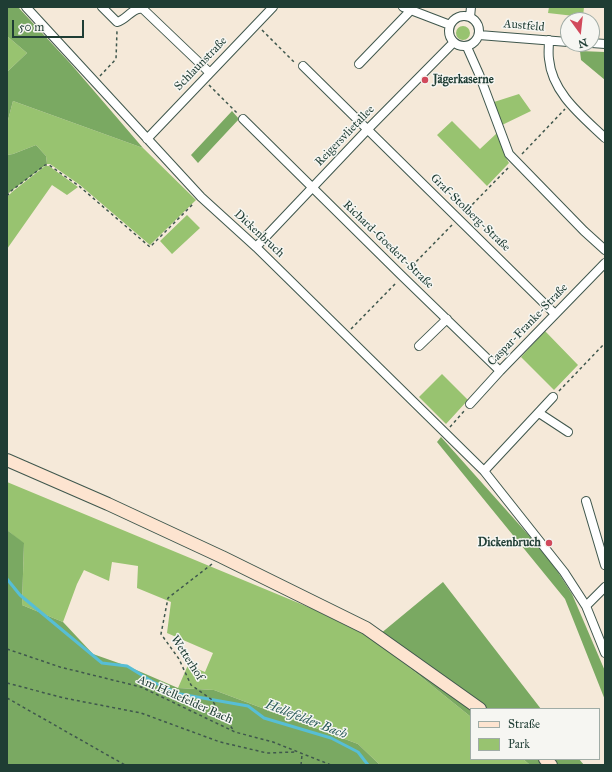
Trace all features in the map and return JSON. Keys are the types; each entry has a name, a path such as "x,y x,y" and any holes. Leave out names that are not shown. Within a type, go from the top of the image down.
{"main road":[{"path":"7,460 108,504 222,557 366,628 479,708"}],"street":[{"name":"Dickenbruch","path":"26,7 201,197 256,247 484,471 564,572 586,606 605,653"},
{"path":"102,7 117,22 121,21 136,9 143,9 210,73"},
{"path":"470,17 471,7"},
{"name":"Schlaunstraße","path":"147,139 204,80 269,8"},
{"path":"359,64 407,9 450,25"},
{"path":"460,16 470,17 477,24 479,35 473,44 467,47 461,47 450,40 448,32 450,25 460,16"},
{"name":"Austfeld","path":"479,35 560,41"},
{"path":"549,40 549,58 555,83 570,104 605,138"},
{"name":"Reigersvlietallee","path":"256,247 311,187 453,43"},
{"path":"467,47 479,74 509,154 584,231 605,250"},
{"name":"Graf-Stolberg-Straße","path":"303,66 555,314"},
{"name":"Richard-Goedert-Straße","path":"243,119 500,371"},
{"name":"Caspar-Franke-Straße","path":"470,404 605,263"},
{"path":"420,346 447,319"},
{"path":"484,471 553,397"},
{"path":"539,413 568,432"},
{"path":"586,501 605,565"},
{"path":"586,606 605,587"}],"path":[{"path":"94,81 116,60 117,22"},
{"path":"256,24 296,63 303,66"},
{"path":"204,80 243,119"},
{"path":"7,196 45,166 49,165 79,186 150,248 201,197"},
{"path":"553,397 605,343"},
{"path":"445,433 470,404"},
{"name":"Wetterhof","path":"222,557 168,598 161,634 179,659 191,685 211,699 235,732"},
{"name":"Am Hellefelder Bach","path":"7,649 60,667 141,687 235,732 273,742 331,765"},
{"path":"7,683 64,698 141,713 220,742 267,753 297,752"},
{"path":"7,698 125,765"},
{"path":"300,765 303,754"}],"green space":[{"path":"7,7 18,7 70,63 143,148 13,101 7,124 7,72 27,53 7,36"},
{"path":"549,7 584,7 584,12 560,12 560,14 548,13"},
{"path":"463,26 468,28 470,33 468,38 463,40 458,38 456,33 458,28"},
{"path":"7,36 27,53 7,72"},
{"path":"580,52 605,52 605,80 581,60"},
{"path":"519,94 531,111 502,125 494,102"},
{"path":"13,101 143,148 196,200 150,245 80,185 50,164 47,164 46,156 36,145 7,155 7,124"},
{"path":"232,111 239,119 198,163 191,155"},
{"path":"452,121 480,149 497,133 509,163 487,186 437,135"},
{"path":"36,145 46,156 47,164 7,195 7,155"},
{"path":"45,166 49,166 78,187 67,195 52,185 7,249 7,197"},
{"path":"187,215 200,228 172,254 160,241"},
{"path":"545,331 578,365 554,390 521,357"},
{"path":"442,374 468,400 446,424 419,397"},
{"path":"441,437 541,549 572,594 605,671 605,700 565,599 437,442"},
{"path":"7,482 313,609 374,639 470,716 470,760 524,760 530,765 380,765 358,744 214,690 178,688 188,665 205,672 213,653 167,633 171,602 137,588 138,566 112,562 109,581 84,570 77,584 63,622 22,605 24,544 7,530"},
{"path":"7,530 24,543 22,605 63,622 93,654 127,666 178,688 214,690 358,744 380,765 7,765"},
{"path":"443,582 540,708 470,708 470,716 374,639"},
{"path":"524,760 580,760 584,765 530,765"}],"waterway":[{"name":"Hellefelder Bach","path":"7,579 20,595 102,663 127,666 153,682 180,694 248,706 264,718 331,738 358,752 368,765"}],"place":[{"name":"Jägerkaserne","path":"425,80"},
{"name":"Dickenbruch","path":"549,543"}]}
